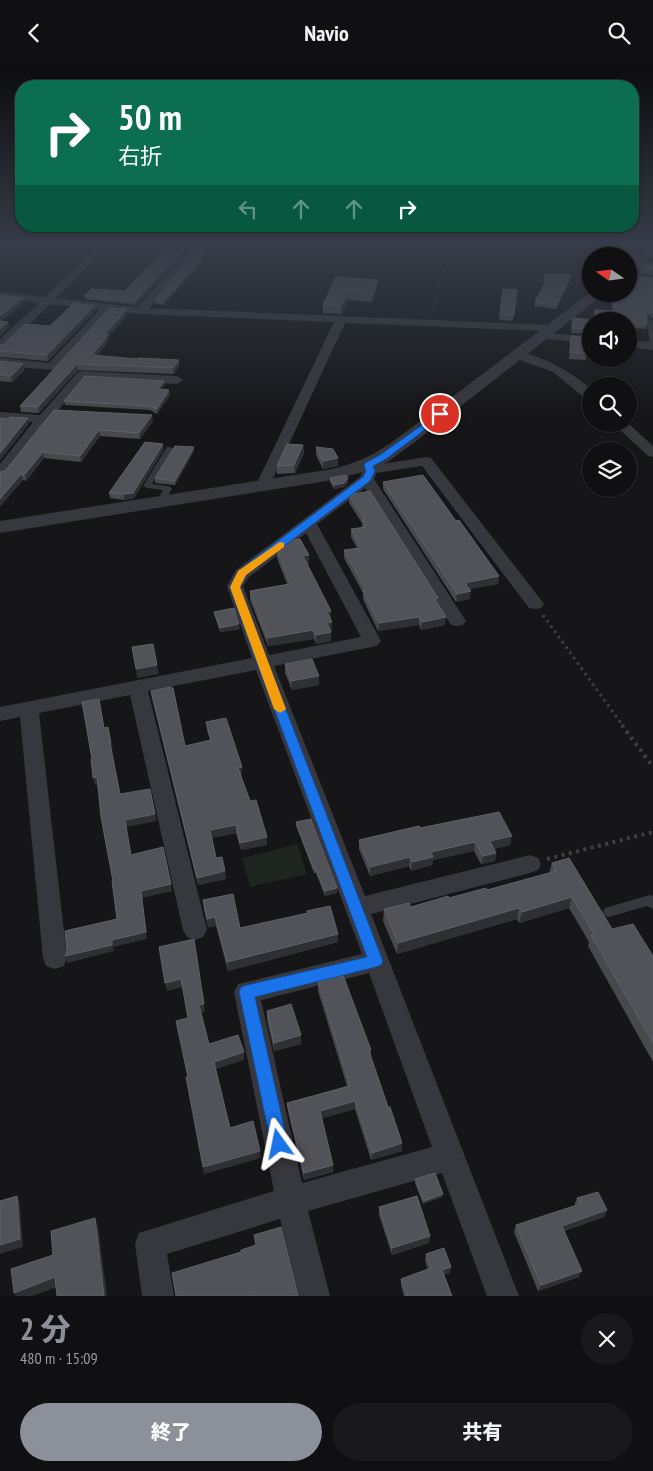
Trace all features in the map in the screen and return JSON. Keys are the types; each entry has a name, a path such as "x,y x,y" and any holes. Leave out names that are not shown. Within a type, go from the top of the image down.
{"street":[{"path":"42,300 140,311 429,323 547,332 582,338"},
{"path":"140,311 149,300"},
{"path":"0,345 46,301"},
{"path":"503,1296 449,1157 357,908 262,663 235,587 242,574 310,523 383,457 584,303"},
{"path":"0,362 52,367 107,308"},
{"path":"263,485 341,319"},
{"path":"9,323 26,321"},
{"path":"637,344 653,346"},
{"path":"518,355 554,367 567,374 582,388"},
{"path":"0,473 7,456 82,375 177,380"},
{"path":"0,416 47,415 69,411"},
{"path":"630,432 653,453"},
{"path":"0,527 426,461 535,604"},
{"path":"369,471 457,621"},
{"path":"0,714 372,641 310,523"},
{"path":"138,687 195,930"},
{"path":"29,708 55,958"},
{"path":"357,908 530,863"},
{"path":"314,1296 291,1201 247,992 376,961"},
{"path":"158,1296 150,1245 291,1201 449,1157"}],"lane":[{"path":"650,321 653,346"},
{"path":"160,501 168,488 147,486 170,449"},
{"path":"609,911 650,900 653,904"}],"path":[{"path":"429,323 436,300"},
{"path":"535,604 653,767"},
{"path":"530,863 653,832"}],"shaded area":[{"path":"297,844 307,874 250,887 242,858"}],"building":[{"path":"0,300 20,300 0,316"},
{"path":"325,300 343,300 341,305 323,305"},
{"path":"502,300 516,300 514,315 500,314"},
{"path":"536,300 559,300 557,305 535,302"},
{"path":"638,300 653,300 653,313 646,316 647,324 637,323 637,312 595,312 595,310 614,311 613,303 638,303"},
{"path":"74,303 94,306 47,355 0,351 0,345 4,344 25,324 50,326"},
{"path":"110,308 127,309 105,334 108,334 92,355 179,360 173,368 77,364 38,407 20,406"},
{"path":"573,318 582,319 582,329 572,328"},
{"path":"0,321 8,322 0,329"},
{"path":"571,336 582,337 582,353 570,352"},
{"path":"0,361 23,364 11,376 0,375"},
{"path":"85,376 164,381 158,389 169,390 157,409 150,406 64,401"},
{"path":"54,410 152,415 139,433 99,430 80,456 43,452 25,474 21,474 0,499 0,472 5,471"},
{"path":"10,417 28,418 0,453 0,418 8,419"},
{"path":"145,442 163,444 133,493 109,493"},
{"path":"287,444 303,445 294,465 277,466"},
{"path":"175,446 194,447 175,481 155,478"},
{"path":"316,447 333,449 338,458 323,461"},
{"path":"346,475 348,478 344,483 334,485 330,478"},
{"path":"423,475 456,521 459,520 499,576 465,583 471,591 457,594 383,482"},
{"path":"370,491 438,598 435,599 446,617 422,622 419,617 379,623 363,591 366,590 344,550 361,548 351,529 366,527 362,520 365,520 349,495"},
{"path":"300,539 309,555 303,556 331,611 327,612 332,622 327,623 331,632 316,635 313,630 267,638 250,591 290,584 277,549 288,541"},
{"path":"234,608 239,624 220,628 214,612"},
{"path":"153,644 157,665 136,669 132,647"},
{"path":"312,659 319,676 291,681 285,664"},
{"path":"173,688 185,746 211,740 206,722 226,718 242,767 238,768 250,801 256,800 267,837 240,843 236,825 210,830 216,858 222,857 225,871 197,878 151,691"},
{"path":"99,699 104,728 108,727 120,794 150,789 155,814 125,820 131,855 163,847 171,884 141,891 146,932 112,940 112,945 65,956 67,951 65,931 117,919 113,881 101,817 97,777 93,778 92,759 82,702"},
{"path":"499,812 512,836 490,841 496,853 483,856 475,842 431,852 433,857 412,862 410,857 370,867 359,840 419,826 420,828"},
{"path":"311,819 337,888 325,891 314,869 296,822"},
{"path":"569,858 612,929 633,924 653,956 653,1043 591,935 594,934 572,897 522,912 519,908 398,943 384,909 409,903 411,907 448,896 449,898 486,888 487,890 556,871 552,863"},
{"path":"233,894 240,928 308,913 307,911 330,906 338,934 227,962 215,917 207,919 203,900"},
{"path":"194,939 204,1004 199,1005 209,1044 238,1035 244,1052 214,1062 230,1128 253,1121 260,1151 203,1167 186,1077 188,1077 176,1021 188,1018 181,979 165,983 159,947"},
{"path":"343,975 371,1050 369,1051 402,1143 372,1153 355,1101 320,1111 333,1165 304,1173 287,1103 350,1086 318,982"},
{"path":"291,1004 301,1035 274,1043 267,1011"},
{"path":"435,1173 443,1194 424,1201 415,1179"},
{"path":"598,1192 607,1210 562,1226 582,1271 541,1285 516,1225 580,1204 577,1198"},
{"path":"17,1196 20,1239 0,1245 0,1201"},
{"path":"417,1196 430,1236 392,1248 379,1207"},
{"path":"95,1218 104,1296 57,1296 55,1277 14,1293 11,1269 53,1255 51,1231"},
{"path":"281,1227 298,1296 176,1296 172,1273 241,1252 241,1250 256,1245 254,1235"},
{"path":"444,1248 451,1267 442,1270 452,1296 407,1296 401,1279 431,1268 426,1254"}],"slow traffic":[{"path":"280,545 242,574 235,587 280,709"}],"route":[{"path":"279,1144 247,992 376,961 262,663 235,587 242,574 367,479 370,471 368,465 410,438 440,414"}]}
